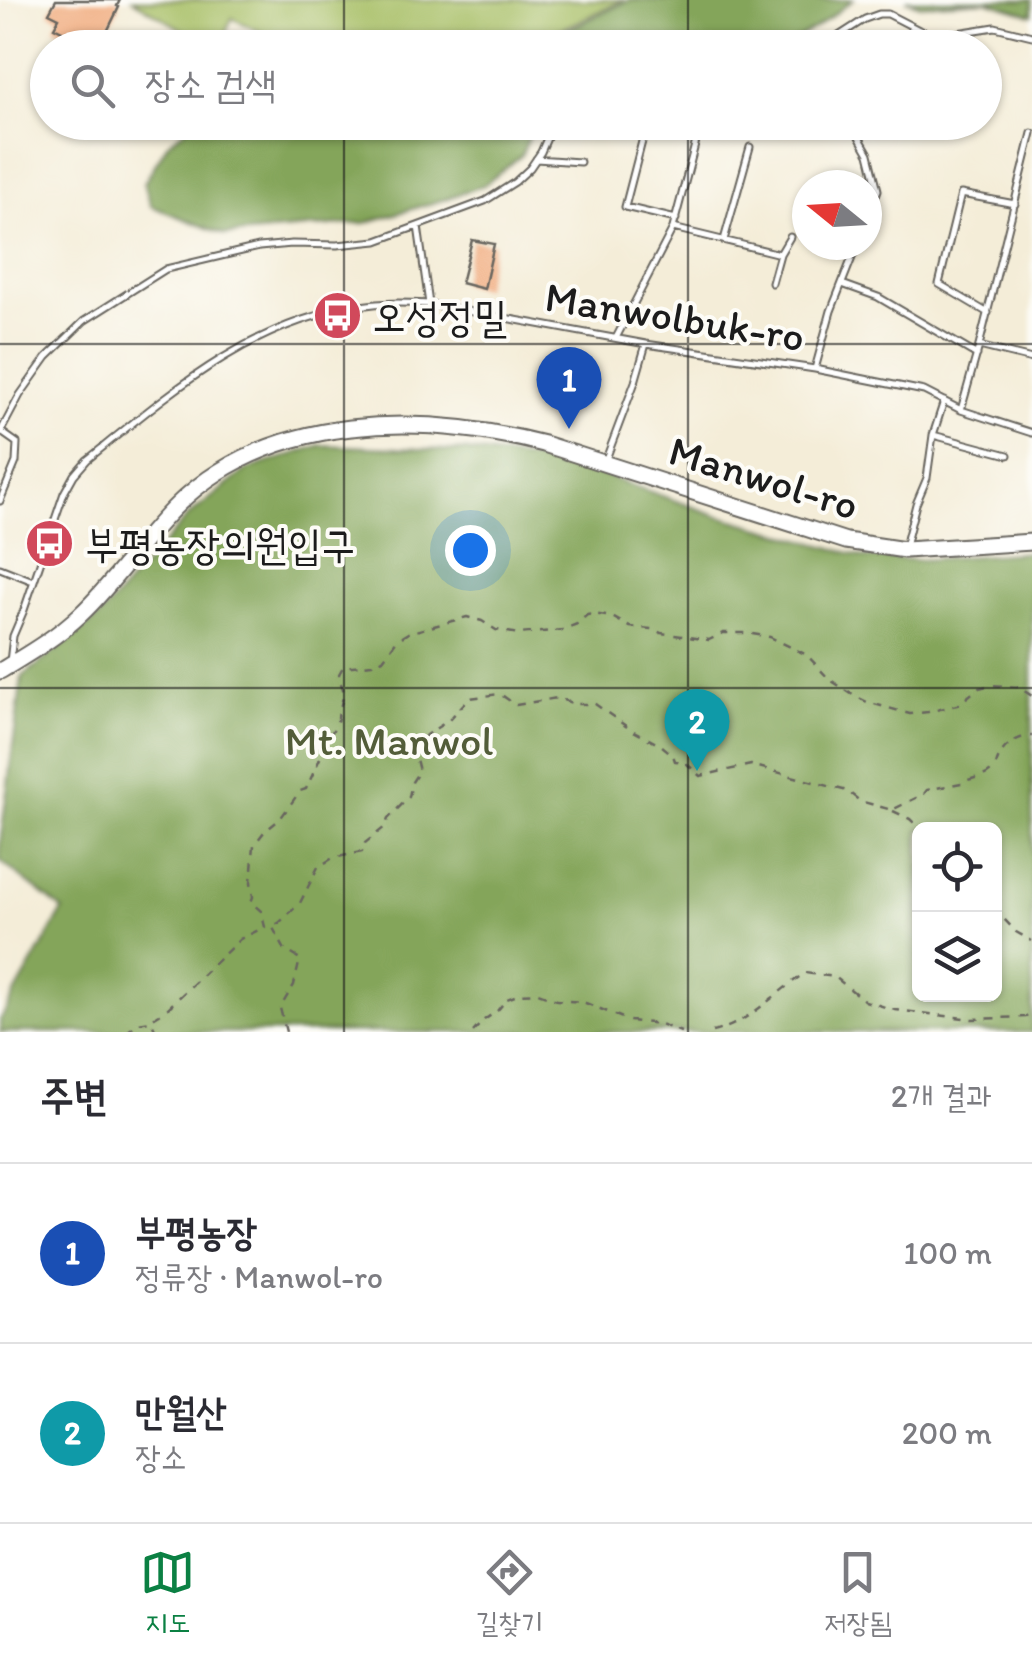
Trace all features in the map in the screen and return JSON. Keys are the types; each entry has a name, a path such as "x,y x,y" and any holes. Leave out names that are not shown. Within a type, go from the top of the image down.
{"street":[{"name":"Manwol-ro","path":"5,668 39,648 81,614 177,505 217,472 296,438 341,430 418,426 501,433 846,542 905,550 1032,542"}],"lane":[{"path":"849,30 879,14 888,14 919,30"},
{"path":"976,30 995,27 1032,36"},
{"path":"960,410 1032,134"},
{"path":"0,500 16,462 16,443 0,431 47,357 84,321 166,270 188,262 259,247 376,241 485,202 516,182 536,159 545,140"},
{"path":"642,140 624,207 676,219"},
{"path":"616,338 673,228 696,140"},
{"path":"861,140 873,170"},
{"path":"724,240 750,148"},
{"path":"536,159 580,162"},
{"path":"988,312 939,284 960,194 1015,204"},
{"path":"418,226 429,304"},
{"path":"673,228 780,254"},
{"path":"772,284 780,254 790,237"},
{"path":"816,370 831,311 851,260"},
{"path":"842,284 878,298 977,354"},
{"name":"Manwolbuk-ro","path":"5,668 64,493 87,460 209,365 253,341 333,310 363,305 429,304 816,370 924,391 960,410 1032,433"},
{"name":"Manwol-ro","path":"604,463 646,344"},
{"path":"979,346 1032,360"},
{"name":"Manwol-ro","path":"905,550 916,504 928,478 933,435 944,401"},
{"path":"933,435 1008,455"},
{"path":"0,568 34,582"}],"path":[{"path":"265,926 251,902 254,845 300,791 306,789 338,718 344,694 340,670 372,664 383,658 397,640 414,631 467,617 496,630 519,634 562,630 593,614 612,617 630,627 689,638 709,640 723,632 770,637 807,655 829,679 867,702 910,714 957,706 979,688 992,685 1018,687 1032,696"},
{"path":"128,1032 138,1023 152,1021 240,939 279,923 300,903 318,867 333,858 362,852 365,843 409,797 419,771 416,759 421,742 469,698 500,694 516,705 556,698 595,704 662,746 700,776 751,765 847,791 860,802 892,810 912,822"},
{"path":"892,810 927,790 982,777 995,769 1000,754 1013,741 1032,736"},
{"path":"998,912 1016,932 1032,941"},
{"path":"272,926 285,950 300,959 294,985 280,1008 286,1032"},
{"path":"712,1032 750,1014 806,973 835,977 865,1001 895,1010 972,1019 1032,1014"},
{"path":"473,1032 506,999 538,993 557,1000 583,1002 630,1020 681,1032"},
{"path":"152,1021 156,1032"}],"green space":[{"path":"133,0 624,0 559,30 256,30 232,18 227,30 183,30"},
{"path":"630,0 853,0 812,30 567,30"},
{"path":"906,0 1032,0 1032,15 986,1 921,5"},
{"path":"528,140 522,155 484,185 446,199 365,223 225,235 151,206 144,183 168,143"},
{"name":"Mt. Manwol","path":"320,445 468,451 569,463 719,516 864,557 919,560 1032,552 1032,1032 0,1032 0,1020 63,910 0,861 22,677 100,616 187,517 246,470"}],"building":[{"path":"56,0 120,0 108,30 60,30 54,27 59,18 49,13"},
{"path":"472,240 494,244 484,289 461,283"}],"place":[{"name":"오성정밀","path":"337,316"},
{"name":"부평농장","path":"569,429"},
{"name":"부평농장의원입구","path":"50,544"},
{"name":"만월산","path":"697,771"}]}
